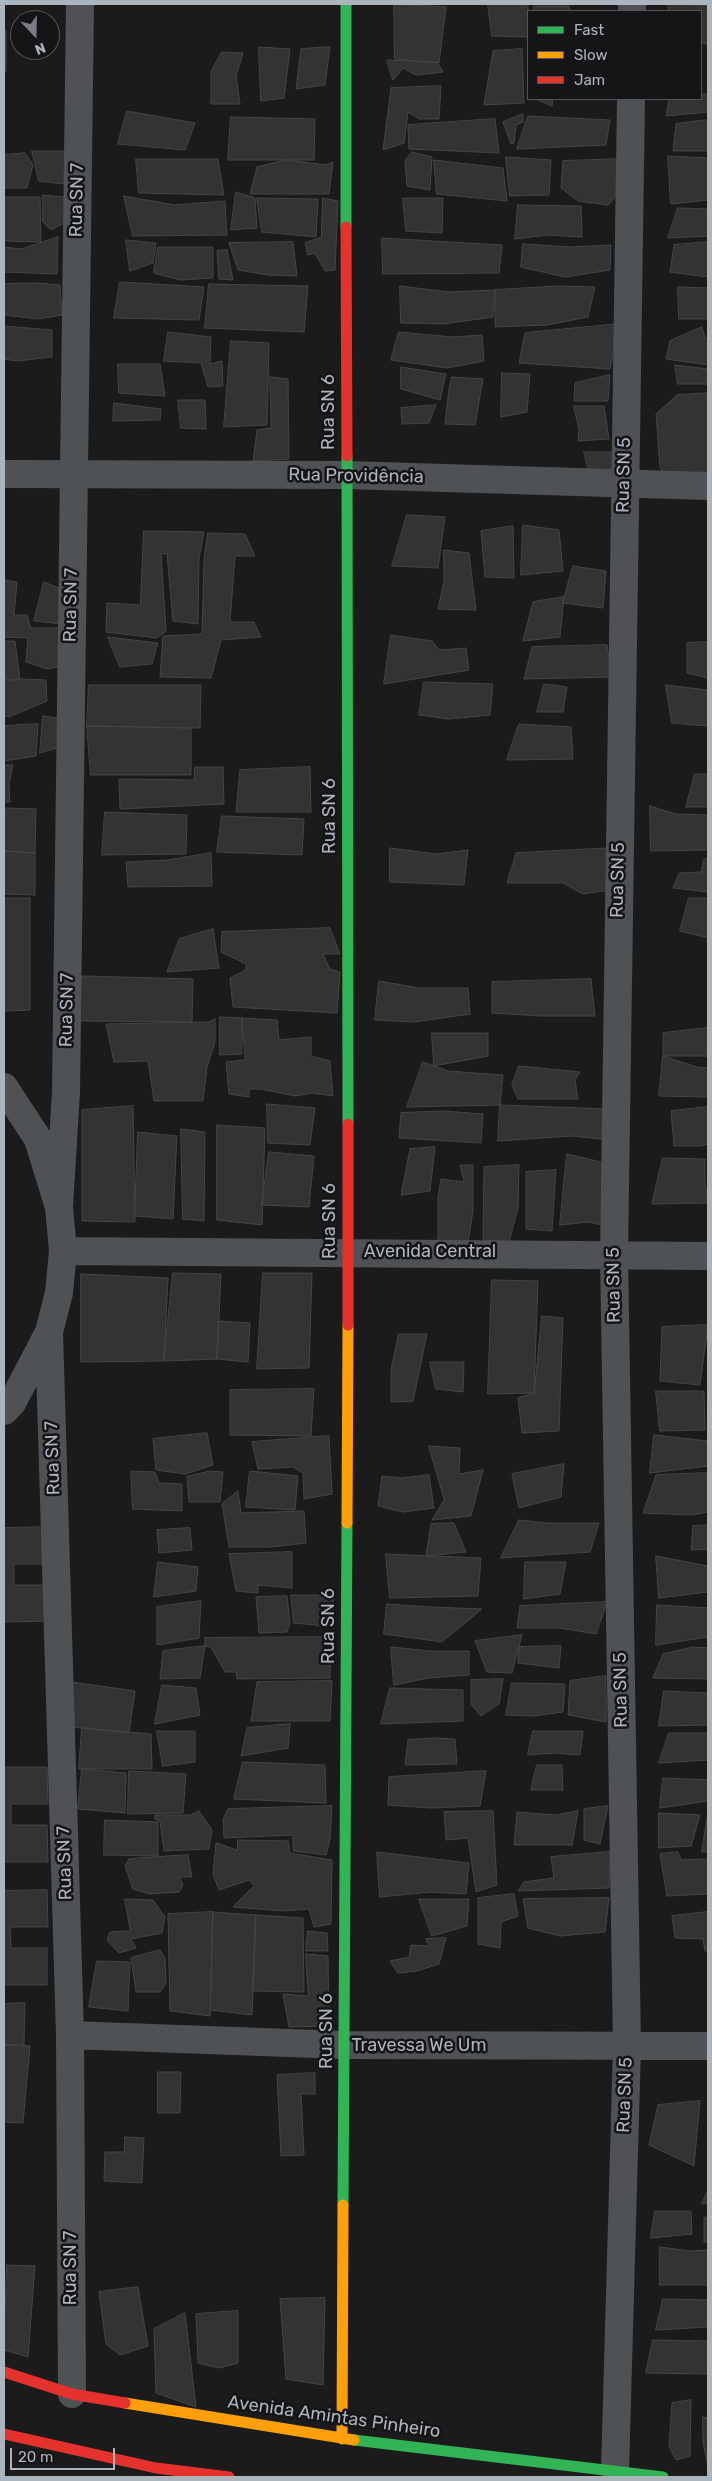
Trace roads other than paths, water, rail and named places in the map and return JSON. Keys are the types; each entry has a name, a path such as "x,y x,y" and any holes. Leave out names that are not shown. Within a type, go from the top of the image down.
{"street":[{"name":"Rua SN 7","path":"60,1207 66,1092 80,4"},
{"name":"Rua SN 6","path":"342,2439 348,1252 346,4"},
{"name":"Rua SN 5","path":"615,2470 626,2046 614,1254 631,100"},
{"name":"Rua Providência","path":"4,474 347,475 708,486"},
{"path":"4,1086 38,1139 60,1207 63,1251 59,1293 49,1332 12,1403 4,1411"},
{"name":"Avenida Central","path":"63,1251 708,1256"},
{"name":"Rua SN 7","path":"49,1332 70,2034 72,2394"},
{"name":"Travessa We Um","path":"70,2034 344,2045 708,2046"},
{"name":"Avenida Amintas Pinheiro","path":"4,2372 72,2394 342,2439 663,2477"},
{"path":"4,2434 156,2468 229,2477"}]}
